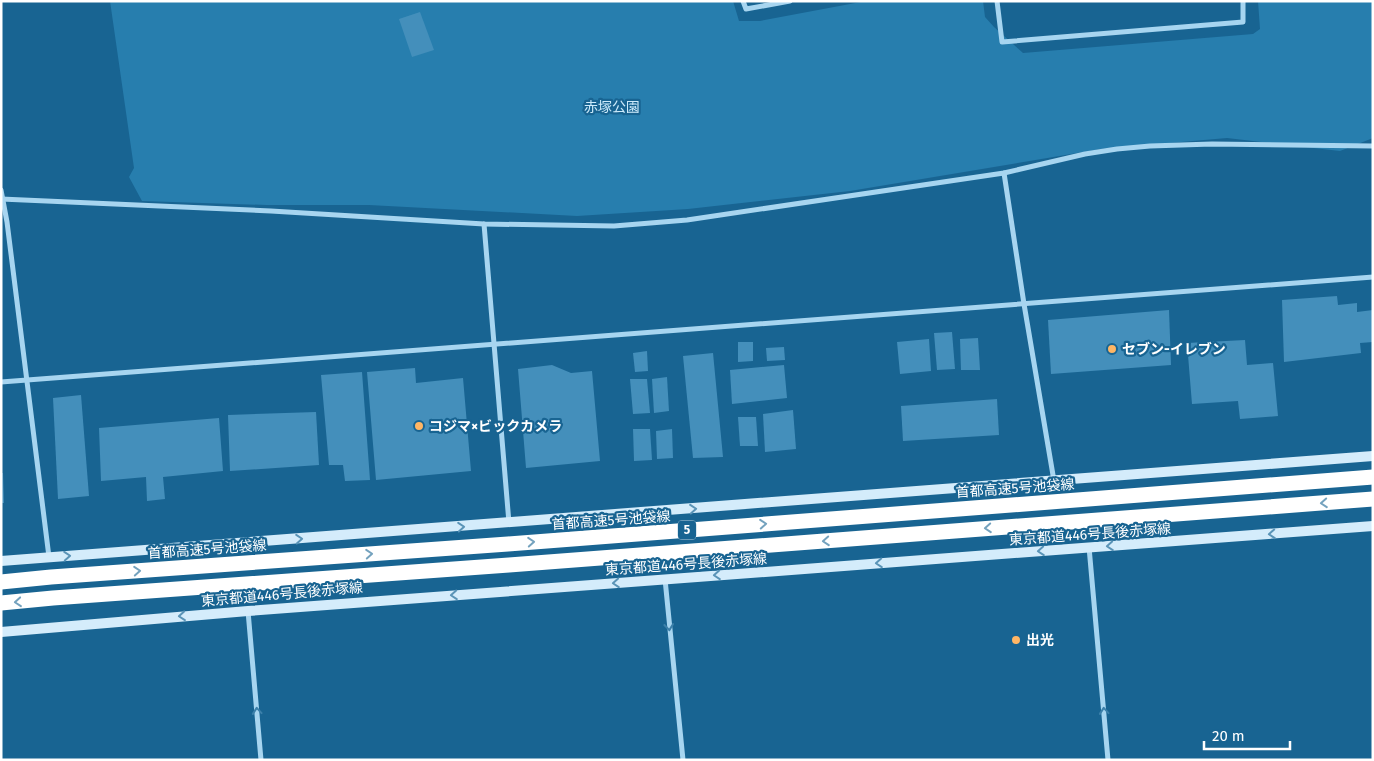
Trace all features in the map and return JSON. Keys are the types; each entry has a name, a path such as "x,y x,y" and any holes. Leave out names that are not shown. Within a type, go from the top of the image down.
{"highway":[{"name":"首都高速5号池袋線","path":"1,582 1373,478"},
{"name":"5","path":"1,603 1373,499"}],"main road":[{"path":"1,561 1054,482 1373,456"},
{"name":"東京都道446号長後赤塚線","path":"1,632 248,611 1373,526"}],"street":[{"path":"743,1 746,9 790,1"},
{"path":"997,1 1002,42 1243,22 1243,1"},
{"path":"2,198 271,211 484,224 614,226 687,220 1004,173 1085,154 1117,149 1212,144 1373,146"},
{"path":"1004,173 1054,482"},
{"path":"1,190 7,222 50,557"},
{"path":"484,224 509,523"},
{"path":"1,382 1373,277"},
{"path":"1089,547 1108,760"},
{"path":"664,579 683,760"},
{"path":"248,611 261,760"}],"green space":[{"name":"赤塚公園","path":"110,1 733,1 739,21 760,21 866,1 983,1 985,17 1023,53 1253,34 1260,29 1258,1 1373,1 1373,138 1340,151 1227,138 1101,149 850,191 688,209 577,216 369,205 267,205 142,201 129,177 134,168"}],"building":[{"path":"420,12 434,50 412,57 399,19"},
{"path":"1337,296 1338,305 1357,303 1357,312 1373,310 1373,342 1360,343 1361,353 1284,362 1282,300"},
{"path":"1169,310 1171,365 1051,374 1048,320"},
{"path":"952,332 955,369 937,370 934,333"},
{"path":"978,338 980,370 961,370 960,339"},
{"path":"929,339 931,371 900,374 897,342"},
{"path":"1245,340 1247,365 1273,363 1278,416 1240,419 1238,401 1192,404 1187,343"},
{"path":"738,342 753,342 753,361 738,362"},
{"path":"784,347 785,360 767,361 766,348"},
{"path":"647,351 648,371 635,372 633,353"},
{"path":"713,353 723,457 693,458 683,356"},
{"path":"552,365 571,373 592,371 600,461 526,468 518,369"},
{"path":"784,365 787,398 732,404 730,370"},
{"path":"415,368 416,383 463,378 471,471 376,480 367,372"},
{"path":"362,372 370,480 345,481 343,465 329,465 321,375"},
{"path":"667,377 669,411 654,413 652,379"},
{"path":"630,379 647,379 650,413 633,414"},
{"path":"81,395 89,496 58,499 53,398"},
{"path":"997,399 999,435 903,441 901,406"},
{"path":"793,410 796,449 765,452 763,414"},
{"path":"316,412 319,465 230,471 228,415"},
{"path":"738,417 756,417 758,446 740,446"},
{"path":"219,418 223,471 163,477 165,499 147,501 146,477 101,481 99,428"},
{"path":"633,429 650,429 652,460 634,461"},
{"path":"672,429 673,458 657,459 656,431"},
{"path":"1,473 3,473 4,503 1,503"}],"place":[{"name":"セブン-イレブン","path":"1112,349"},
{"name":"コジマ×ビックカメラ","path":"419,426"},
{"name":"出光","path":"1016,640"}]}
